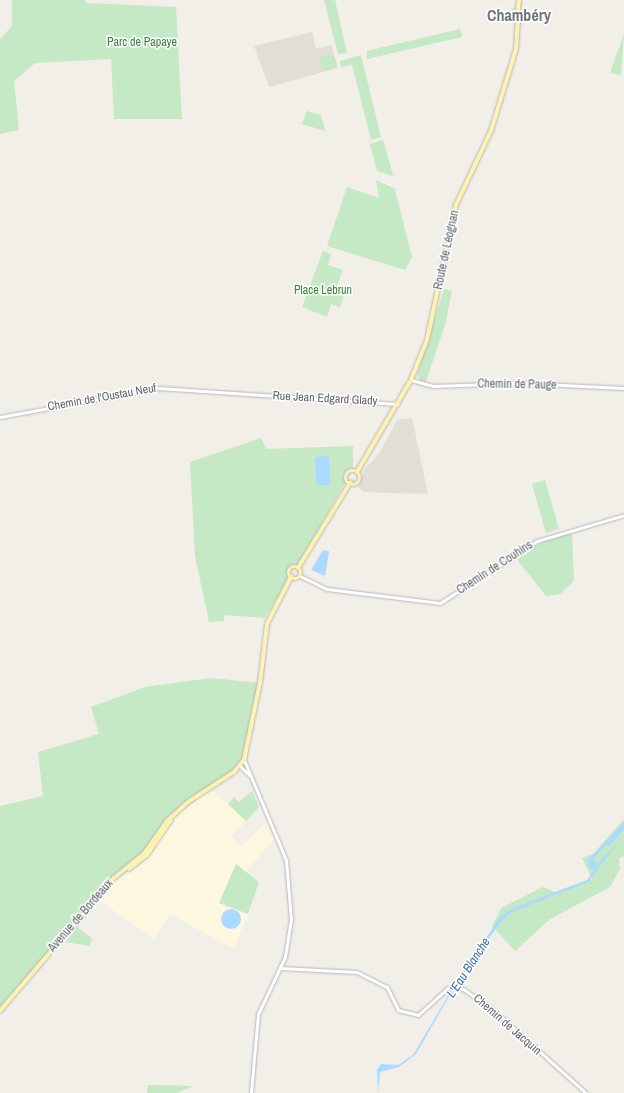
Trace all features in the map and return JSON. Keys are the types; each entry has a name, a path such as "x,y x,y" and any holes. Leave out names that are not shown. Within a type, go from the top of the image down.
{"main road":[{"path":"518,11 523,16 518,21 513,15 518,11 519,0"},
{"name":"Route de Léognan","path":"356,472 411,380 431,325 458,197 492,131 515,54 518,21"},
{"path":"187,803 240,766 244,760 260,683 267,624 291,578 290,570 298,568 350,483 348,474 356,472 359,481 350,483"},
{"path":"291,578 300,576 298,568"},
{"name":"Avenue de Bordeaux","path":"0,1011 109,884 144,854 164,825 187,803"},
{"name":"Avenue de Bordeaux","path":"109,884 114,882 150,852 187,803"}],"street":[{"name":"Chemin de Pauge","path":"411,380 433,386 520,383 624,388"},
{"name":"Chemin de l'Oustau Neuf","path":"0,417 148,389 205,389 252,395"},
{"name":"Rue Jean Edgard Glady","path":"252,395 397,404"},
{"name":"Chemin de Couhins","path":"300,576 327,589 440,603 537,541 624,515"},
{"path":"244,760 288,868 291,928 280,968 258,1014 251,1093"},
{"path":"240,766 249,775"},
{"name":"Chemin de Jacquin","path":"280,968 361,974 387,987 401,1012 422,1014 454,987 490,1007 586,1093"}],"shaded area":[{"path":"312,32 316,49 331,45 338,68 269,87 254,46"},
{"path":"412,418 428,494 363,492 358,487 364,470 380,452 397,420"},
{"path":"211,789 246,821 232,836 242,846 266,822 274,838 246,872 236,864 219,903 248,914 234,949 170,914 153,939 99,900 116,881 143,863 176,816"}],"green space":[{"name":"Parc de Papaye","path":"12,0 86,0 86,3 176,7 182,119 114,119 111,59 35,63 14,81 19,130 0,134 0,39 12,26"},
{"path":"324,0 335,0 347,53 338,54"},
{"path":"460,29 462,37 367,59 367,51"},
{"path":"624,34 621,75 610,73 617,53"},
{"path":"328,54 334,56 336,62 334,68 328,70 322,68 320,62 322,56"},
{"path":"361,55 381,137 371,140 352,65 341,67 340,61"},
{"path":"307,111 321,115 325,131 302,124"},
{"path":"383,140 393,175 392,176 377,171 370,144"},
{"path":"376,180 395,189 412,257 405,270 327,246 347,187 379,198"},
{"name":"Place Lebrun","path":"323,251 331,254 328,265 343,270 337,286 346,289 340,307 331,304 327,317 302,307"},
{"path":"444,289 452,291 445,325 426,381 421,381 417,375"},
{"path":"261,438 266,449 353,446 353,469 345,476 345,483 298,564 289,568 287,581 265,618 224,615 224,621 209,622 195,556 190,462"},
{"path":"545,480 559,529 546,533 532,484"},
{"path":"572,533 574,581 560,594 546,596 516,558 548,539"},
{"path":"211,678 260,683 244,760 234,772 174,816 143,860 109,884 0,1011 0,806 43,796 38,752 99,734 91,707 145,687"},
{"path":"252,791 259,807 246,821 228,804 234,797 239,802"},
{"path":"624,819 624,856 619,859 620,869 610,887 550,919 515,951 492,926 501,908 543,887 555,892 592,879 582,858 593,854"},
{"path":"236,864 259,882 248,914 219,903"},
{"path":"99,900 78,928 92,938 90,946 65,942"},
{"path":"210,1080 176,1093 147,1093 148,1085 194,1086"}],"water":[{"path":"329,456 330,485 316,485 315,457"},
{"path":"323,550 329,551 325,576 311,570"},
{"path":"624,823 624,826 594,858 596,868 624,835 588,882 512,912 502,920 455,986 416,1054 399,1067 380,1072 378,1093 377,1070 381,1064 398,1065 413,1055 455,984 501,916 511,909 587,880 595,869 590,870 587,861"},
{"path":"231,909 238,912 241,919 238,926 231,929 224,926 221,919 224,912"}],"waterway":[{"name":"L'Eau Blanche","path":"607,843 624,825"},
{"name":"L'Eau Blanche","path":"595,866 608,852"}],"district":[{"name":"Chambéry","path":"519,15"}]}
